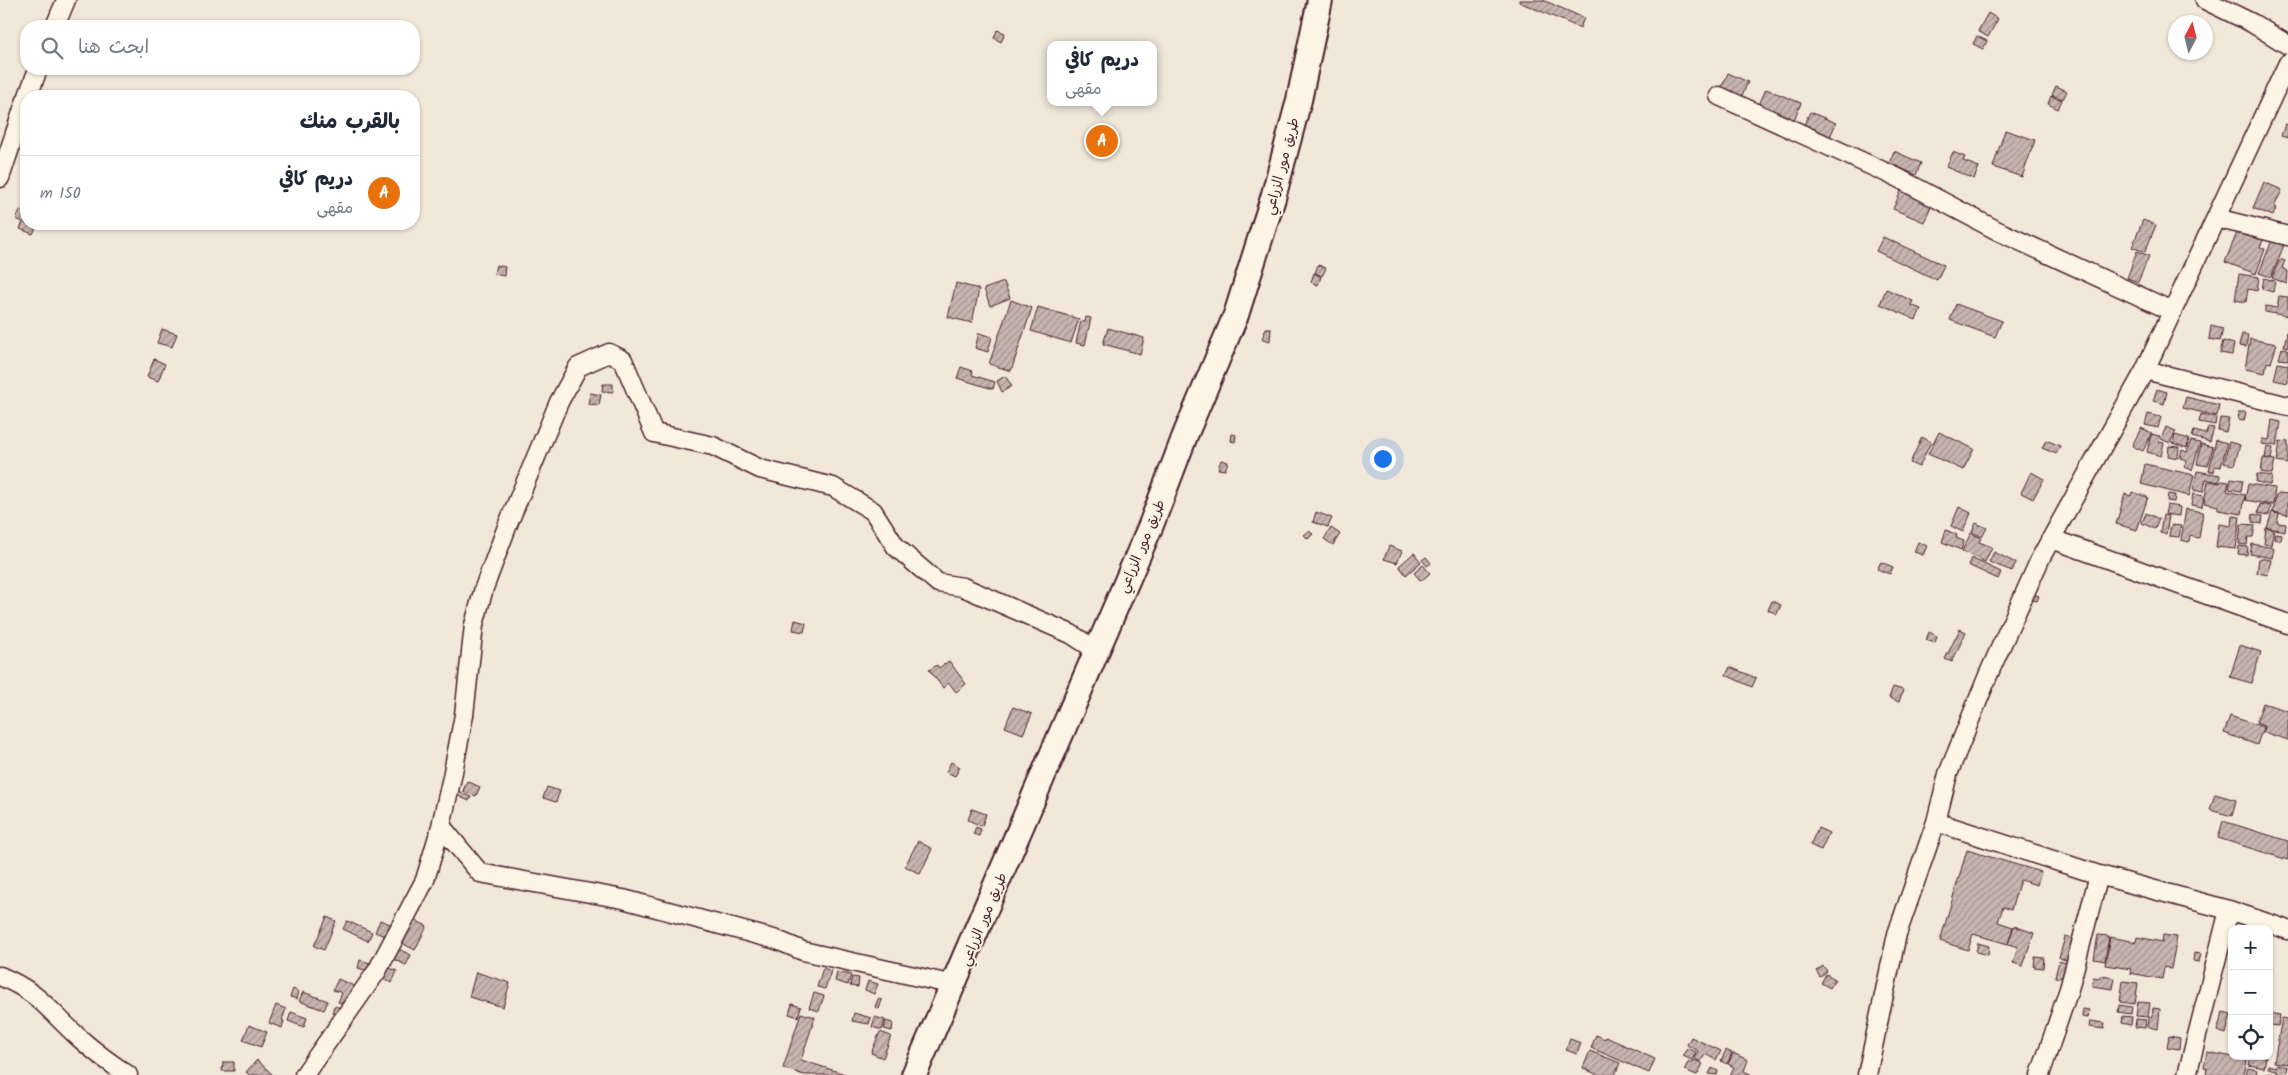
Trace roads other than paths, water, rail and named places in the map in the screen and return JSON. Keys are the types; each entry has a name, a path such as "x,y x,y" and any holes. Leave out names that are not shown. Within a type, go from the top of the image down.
{"street":[{"path":"58,20 66,0"},
{"name":"طريق مور الزراعي","path":"914,1075 1097,652 1236,315 1273,198 1298,100 1320,0"},
{"path":"2205,0 2252,23 2288,44"},
{"path":"1867,1075 1897,934 1936,822 1948,774 1989,673 2041,557 2145,370 2288,63"},
{"path":"30,90 36,75"},
{"path":"1720,96 1898,178 1998,231 2172,311"},
{"path":"0,178 20,118"},
{"path":"2216,218 2288,236"},
{"path":"304,1075 377,971 425,880 441,826 464,715 474,625 484,588 512,515 560,402 578,367 609,353 623,360 654,434 714,446 760,469 833,487 873,511 896,547 938,583 963,588 1071,634 1097,652"},
{"path":"2145,370 2288,406"},
{"path":"2052,539 2288,624"},
{"path":"1936,822 2099,874 2229,910 2288,930"},
{"path":"441,826 480,873 623,899 777,940 803,951 954,985"},
{"path":"2040,1075 2069,989 2099,874"},
{"path":"2187,1075 2229,910"},
{"path":"0,976 20,984 37,995 101,1057 128,1075"}],"place":[{"name":"دريم كافي","path":"1102,141"}]}
